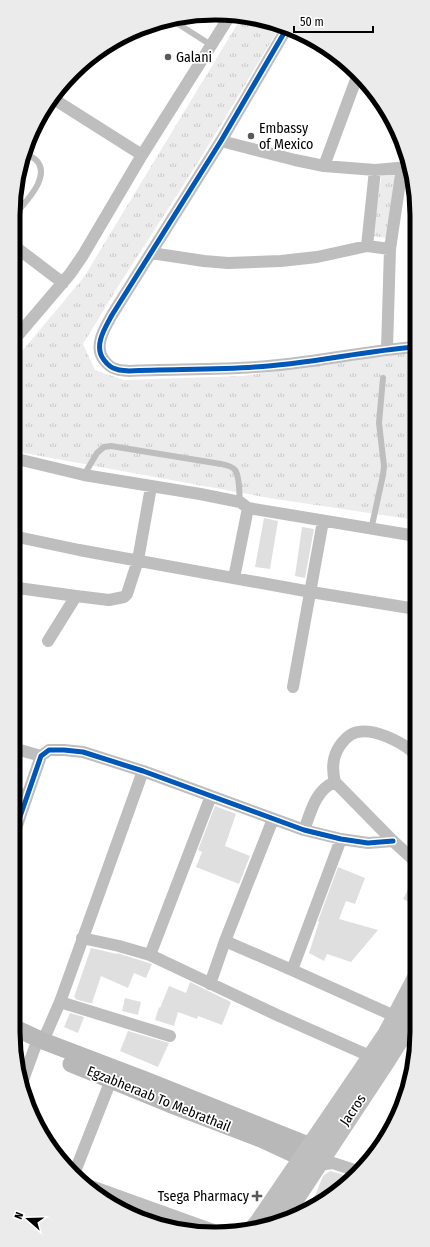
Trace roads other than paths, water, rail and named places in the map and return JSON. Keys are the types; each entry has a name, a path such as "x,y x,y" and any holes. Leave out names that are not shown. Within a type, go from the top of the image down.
{"main road":[{"name":"Jacros","path":"294,1210 318,1157 372,1057 408,1018"},
{"name":"Jacros","path":"318,1157 408,1018"},
{"path":"20,1032 39,1044 148,1081 318,1157 260,1221"},
{"name":"Egzabheraab To Mebrathail","path":"20,1040 39,1044 39,1050 261,1139 318,1157"}],"street":[{"path":"20,333 63,283 83,255 142,155 227,20"},
{"path":"284,33 221,141 112,315 103,332 99,348 100,356 107,364 116,369 129,371 255,367 387,349 410,347"},
{"path":"324,166 356,80"},
{"path":"57,101 142,155"},
{"path":"221,141 324,166 375,170 404,167"},
{"path":"366,246 375,170"},
{"path":"387,349 390,249 405,173"},
{"path":"151,253 228,263 281,261 366,246 390,249"},
{"path":"20,250 63,283"},
{"path":"20,460 84,475 200,494 244,505 323,521 410,535"},
{"path":"20,588 109,600 124,597 127,594 138,560 151,486"},
{"path":"234,578 244,505"},
{"path":"293,687 323,521"},
{"path":"20,537 79,550 311,592 410,608"},
{"path":"48,641 76,596"},
{"path":"410,749 400,742 370,732 353,733 344,740 337,750 333,762 335,782 410,857"},
{"path":"20,750 41,756"},
{"path":"20,816 41,756 49,750 64,750 83,752 304,830 341,840 368,843 393,841"},
{"path":"25,1074 60,1002 142,772"},
{"path":"304,830 318,794 329,784 335,782"},
{"path":"20,794 27,796"},
{"path":"150,955 211,796"},
{"path":"210,984 225,941 273,819"},
{"path":"292,970 341,840"},
{"path":"82,938 119,946 150,955 277,1015 372,1057"},
{"path":"225,941 408,1018"},
{"path":"60,1002 170,1036"},
{"path":"76,1169 111,1080"},
{"name":"Egzabheraab To Mebrathail","path":"318,1157 353,1170"},
{"path":"112,1197 204,1227"}],"lane":[{"path":"178,24 211,45"},
{"path":"20,208 37,187 41,177 41,168 36,160 29,156"},
{"path":"371,530 384,466 379,423 383,378"},
{"path":"84,475 97,453 104,447 111,446 221,464 231,467 236,471 244,505"}],"place":[{"name":"Galani","path":"168,57"},
{"name":"Embassy of Mexico","path":"251,136"},
{"name":"Tsega Pharmacy","path":"257,1196"}]}
